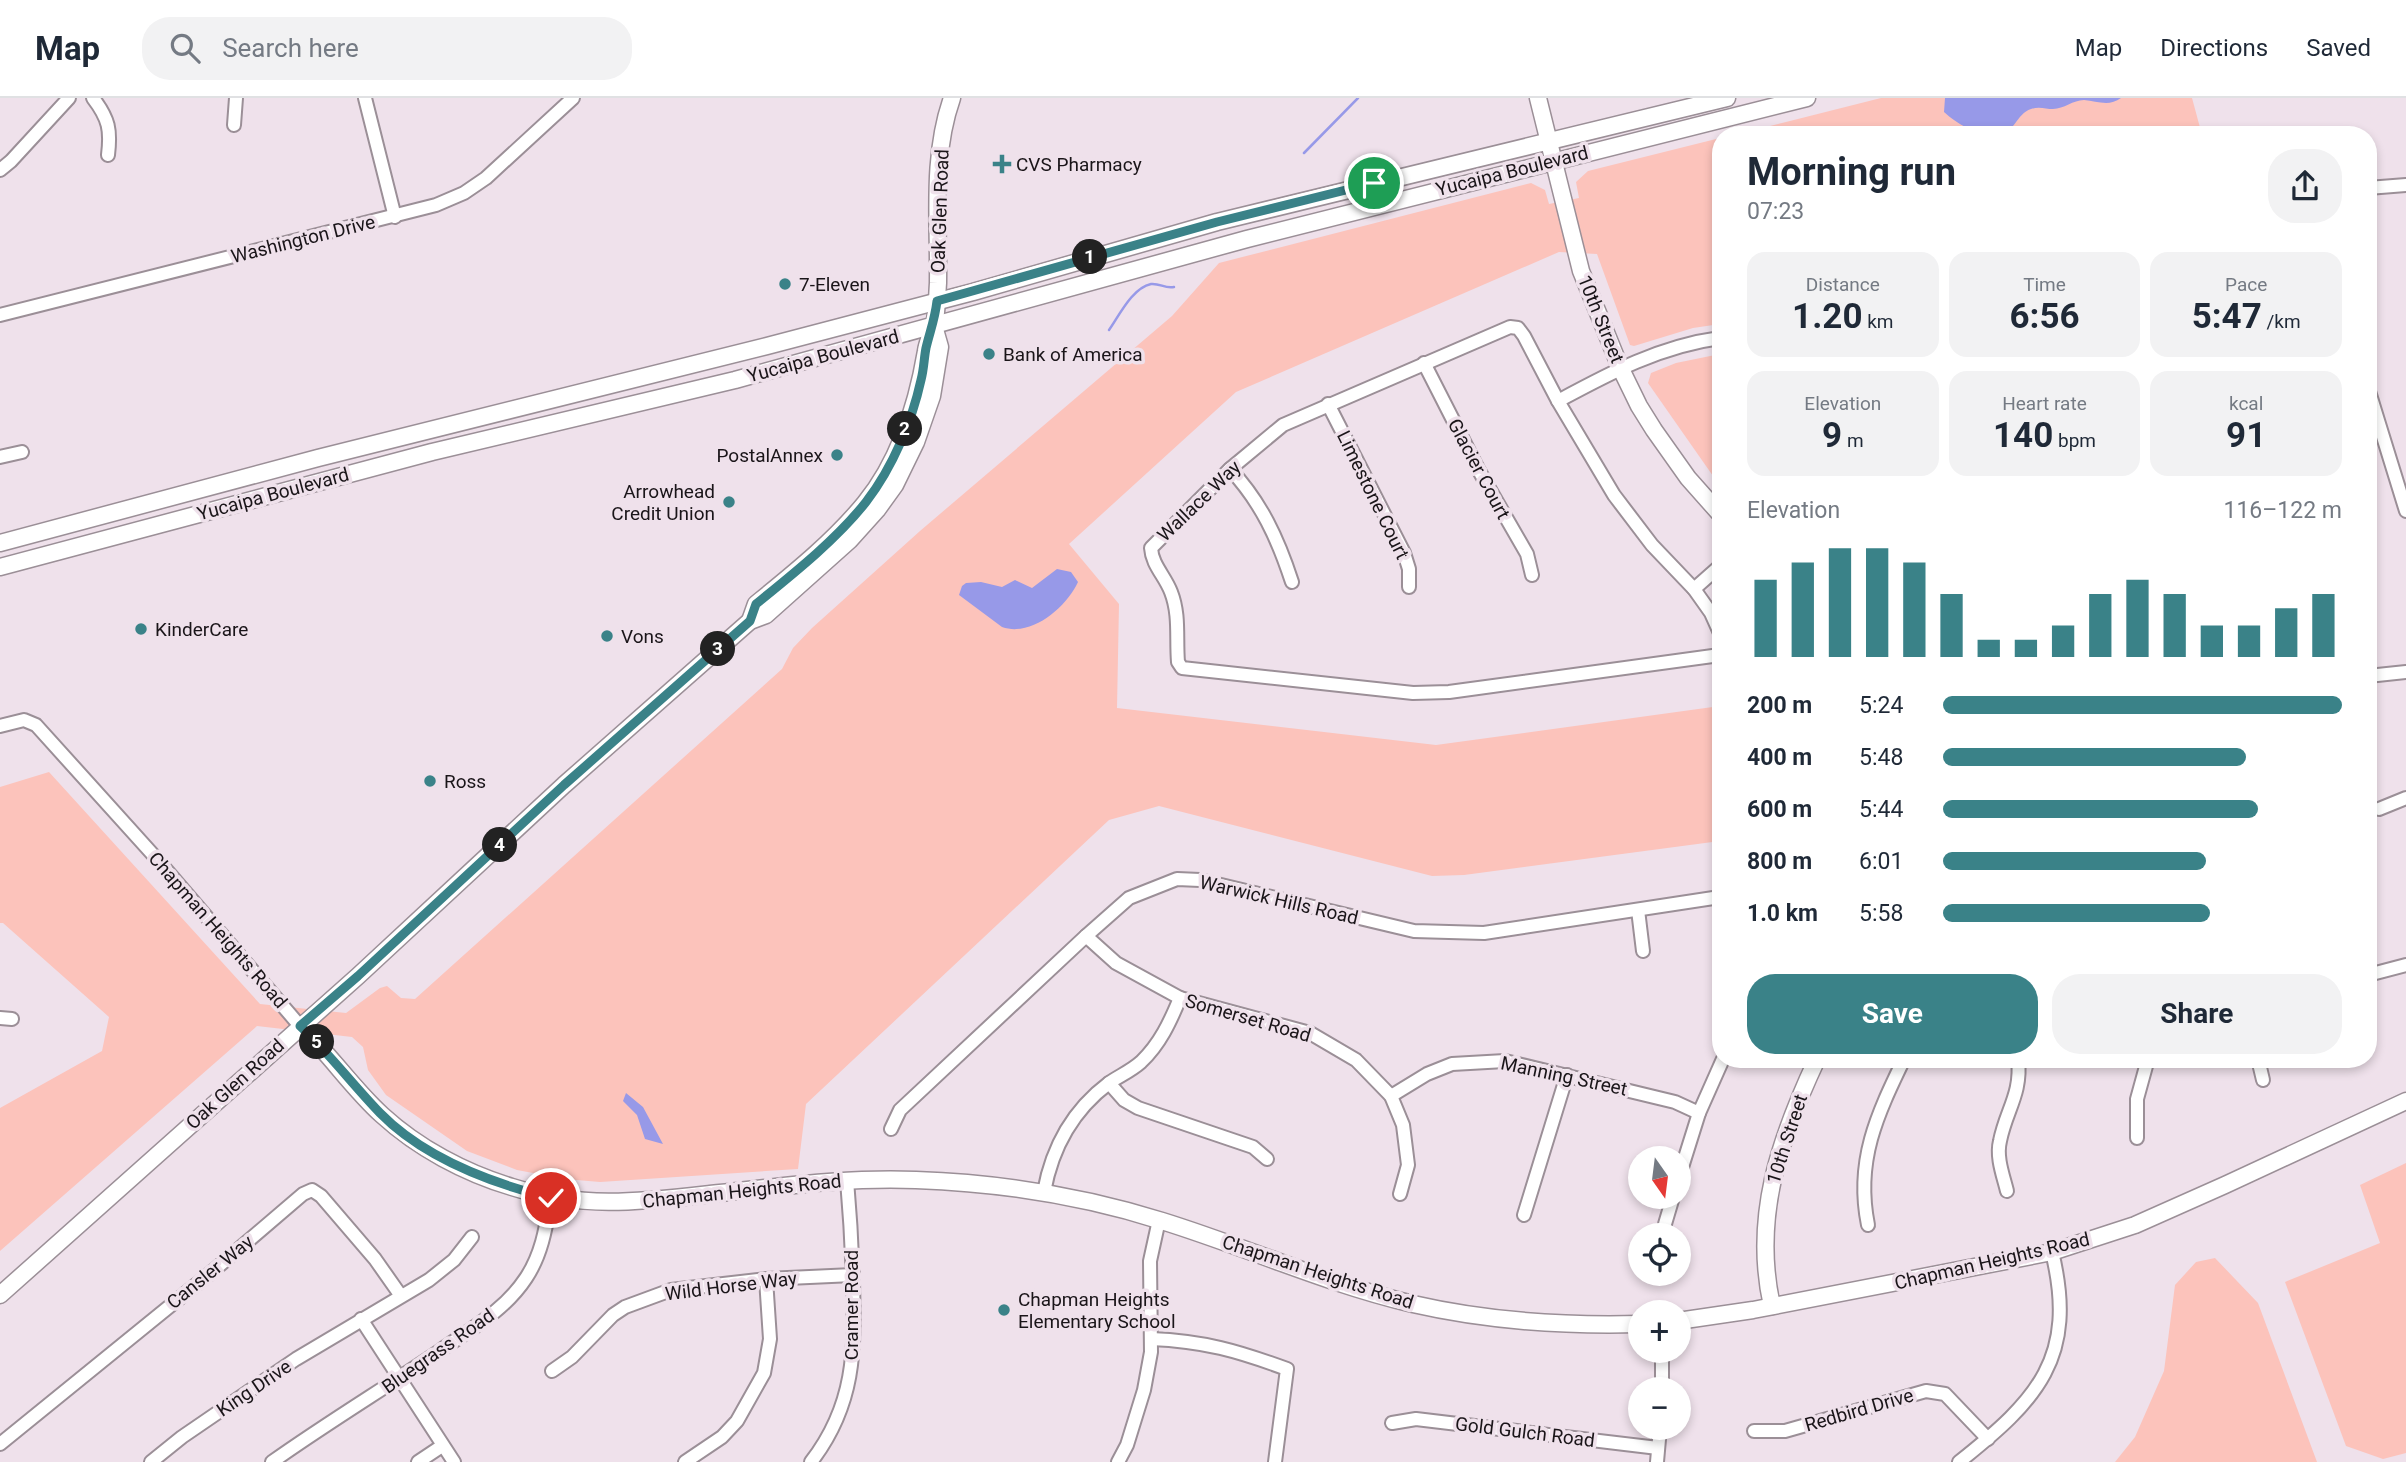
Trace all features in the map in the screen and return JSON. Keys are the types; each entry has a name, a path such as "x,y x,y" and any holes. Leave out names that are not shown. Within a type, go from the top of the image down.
{"main road":[{"name":"Oak Glen Road","path":"0,1295 394,943 564,785 750,621 756,604 842,527 866,501 888,467 914,408 922,378 926,346 934,326 937,301 938,175 944,128 952,98"},
{"name":"10th Street","path":"1538,98 1581,271 1620,368 1654,430 1688,478 1712,505"},
{"name":"Yucaipa Boulevard","path":"0,543 318,457 767,346 1217,222 1727,98"},
{"name":"Yucaipa Boulevard","path":"0,567 432,452 735,380 1247,239 1807,98"},
{"name":"Chapman Heights Road","path":"300,1026 382,1115 424,1147 475,1174 551,1198 635,1202 847,1180 914,1180 1044,1192 1159,1220 1410,1303 1472,1315 1535,1322 1628,1324"},
{"name":"10th Street","path":"1772,1306 1766,1256 1768,1202 1776,1162 1790,1119 1813,1068"},
{"name":"Chapman Heights Road","path":"1691,1319 2052,1252 2135,1225 2406,1101"}],"street":[{"path":"0,170 69,98"},
{"path":"93,98 105,116 110,131 108,155"},
{"path":"234,125 236,98"},
{"path":"365,98 395,217"},
{"name":"Washington Drive","path":"0,315 436,205 464,193 486,178 573,98"},
{"path":"2377,187 2406,185"},
{"name":"Wallace Way","path":"1712,615 1694,589 1652,545 1614,495 1558,401 1524,336 1518,328 1510,327 1283,425 1230,469 1151,548 1152,559 1172,593 1179,626 1178,662 1182,668 1413,692 1449,692 1712,656"},
{"path":"1558,401 1620,368 1673,348 1712,340"},
{"name":"Glacier Court","path":"1424,363 1478,469 1527,554 1532,575"},
{"name":"Limestone Court","path":"1328,404 1404,553 1409,569 1409,587"},
{"path":"2377,417 2406,511"},
{"path":"0,457 22,452"},
{"path":"1230,469 1261,508 1278,541 1292,582"},
{"path":"1694,589 1712,573"},
{"path":"2377,675 2406,672"},
{"name":"Chapman Heights Road","path":"0,726 24,720 36,725 156,858 300,1026"},
{"path":"2379,809 2406,798"},
{"name":"Warwick Hills Road","path":"891,1129 900,1111 1129,898 1177,879 1200,880 1414,931 1437,933 1484,933 1712,898"},
{"path":"1637,910 1643,951"},
{"name":"Somerset Road","path":"1086,936 1116,963 1180,998 1310,1033 1356,1060 1391,1096 1404,1125 1408,1165 1400,1194"},
{"path":"2377,973 2406,965"},
{"path":"1044,1192 1062,1136 1087,1103 1108,1083 1140,1063 1154,1047 1168,1028 1180,998"},
{"name":"Manning Street","path":"1391,1096 1427,1074 1452,1064 1505,1061 1675,1102 1699,1112"},
{"path":"1688,1146 1699,1112 1719,1068"},
{"path":"1868,1225 1863,1200 1868,1144 1884,1100 1900,1068"},
{"path":"2007,1191 1999,1161 1999,1141 2016,1098 2018,1068"},
{"path":"2137,1138 2137,1099 2146,1068"},
{"path":"2260,1068 2263,1080"},
{"path":"1524,1215 1567,1075"},
{"path":"1108,1083 1124,1100 1138,1108 1253,1147 1267,1159"},
{"name":"Cramer Road","path":"811,1462 820,1451 839,1413 850,1377 855,1340 847,1180"},
{"name":"Cansler Way","path":"0,1444 213,1271 303,1194 312,1190 321,1196 375,1259 401,1296"},
{"name":"Bluegrass Road","path":"272,1462 485,1320 515,1293 527,1277 545,1238 551,1198"},
{"path":"1123,1460 1141,1405 1151,1339 1150,1261 1159,1220"},
{"name":"King Drive","path":"151,1462 182,1437 284,1367 429,1280 454,1260 472,1237"},
{"path":"1959,1462 2031,1398 2050,1364 2059,1330 2061,1308 2052,1252"},
{"name":"Wild Horse Way","path":"552,1371 572,1357 613,1315 640,1300 671,1290 766,1279 853,1275"},
{"path":"685,1462 722,1437 737,1421 764,1373 770,1339 766,1279"},
{"path":"361,1319 454,1462"},
{"path":"1151,1339 1217,1345 1287,1368 1275,1462"},
{"name":"Redbird Drive","path":"1754,1431 1785,1431 1926,1391 1945,1394 1988,1439"},
{"name":"Gold Gulch Road","path":"1392,1423 1416,1419 1658,1448"},
{"path":"1657,1462 1659,1440"},
{"path":"418,1462 442,1446"}],"shaded area":[{"path":"1881,98 2192,98 2200,126 1770,126"},
{"path":"1712,140 1712,325 1630,345 1597,254 1559,252 1236,392 1069,544 1119,604 1117,708 1436,745 1712,707 1712,842 1464,875 1432,876 1159,806 1109,820 806,1104 798,1169 600,1182 517,1170 467,1151 386,1095 368,1070 363,1047 352,1037 257,1026 0,1251 0,1108 102,1051 109,1017 0,923 0,787 49,772 260,1004 346,1013 380,988 387,986 401,998 415,999 782,669 793,648 812,628 920,531 1172,316 1219,263 1531,183 1545,190 1549,204 1579,198 1576,182 1588,171"},
{"path":"1712,356 1712,475 1648,383 1651,373 1676,363"},
{"path":"2406,1163 2406,1453 2383,1459 2346,1446 2285,1282 2380,1243 2360,1185"},
{"path":"2215,1258 2258,1303 2317,1462 2115,1462 2135,1437 2164,1371 2175,1285 2196,1262"}],"water":[{"path":"1945,98 2121,98 2107,103 2076,101 2057,109 2034,108 2026,111 2012,126 1964,126 1944,112"},
{"path":"1057,569 1071,572 1078,582 1076,586 1054,612 1024,628 1002,627 959,595 966,583 981,582 1002,587 1015,580 1032,588"},
{"path":"626,1093 643,1107 663,1144 645,1139 637,1115 623,1101"}],"waterway":[{"path":"1304,153 1358,98"},
{"path":"1109,330 1127,303 1144,287 1151,284 1174,287"}],"place":[{"name":"CVS Pharmacy","path":"1002,164"},
{"name":"7-Eleven","path":"785,284"},
{"name":"Bank of America","path":"989,354"},
{"name":"PostalAnnex","path":"837,455"},
{"name":"Arrowhead Credit Union","path":"729,502"},
{"name":"KinderCare","path":"141,629"},
{"name":"Vons","path":"607,636"},
{"name":"Ross","path":"430,781"},
{"name":"Chapman Heights Elementary School","path":"1004,1310"}],"route":[{"path":"551,1198 508,1186 464,1169 424,1147 382,1115 300,1026 358,976 564,785 750,621 756,604 842,527 866,501 888,467 914,408 922,378 926,346 934,326 937,301 1217,222 1374,183"}]}
